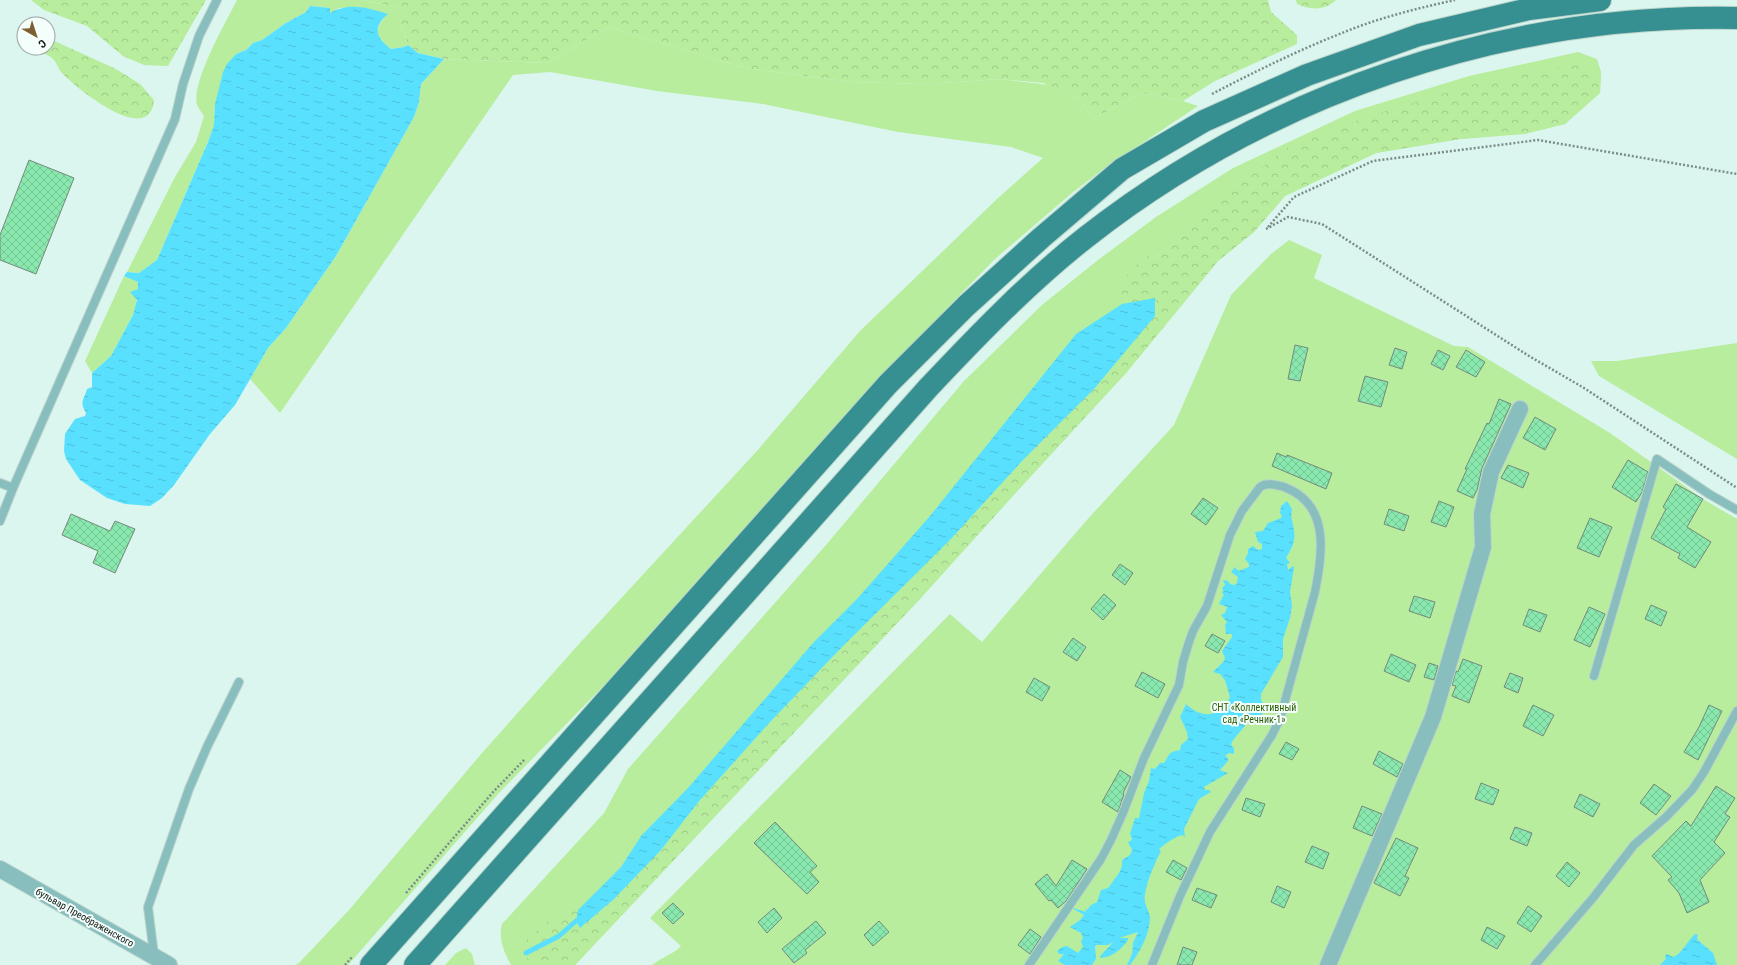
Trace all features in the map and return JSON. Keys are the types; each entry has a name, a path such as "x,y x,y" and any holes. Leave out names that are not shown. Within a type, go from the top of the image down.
{"main road":[{"path":"371,965 888,384 972,300 1041,238 1122,169 1204,121 1307,75 1412,38 1529,9 1600,0"},
{"path":"415,965 928,388 979,333 1079,243 1137,200 1191,165 1255,130 1314,102 1381,76 1446,55 1509,40 1590,26 1655,20 1737,18"}],"street":[{"path":"1328,965 1433,717 1483,547 1482,514 1491,472 1520,409"},
{"name":"бульвар Преображенского","path":"0,869 154,955 169,965"}],"lane":[{"path":"0,521 13,488 175,119 199,36 218,0"},
{"path":"1594,676 1657,459 1709,494 1737,510"},
{"path":"0,483 13,488"},
{"path":"1029,965 1100,859 1114,833 1144,758 1179,685 1183,662 1189,642 1193,631 1207,606 1234,526 1242,511 1263,485 1276,485 1299,495 1310,506 1315,514 1321,540 1319,571 1315,592 1280,719 1272,735 1210,832 1180,896 1152,965"},
{"path":"154,955 148,907 189,789 207,747 239,682"},
{"path":"1535,965 1593,898 1634,845 1666,818 1692,790 1704,772 1737,711"}],"path":[{"path":"1737,174 1538,140 1373,161 1294,197 1266,229 1288,217 1322,224 1529,356 1584,388 1737,488"}],"green space":[{"path":"31,0 206,0 168,66 144,65 123,56 87,26 44,10"},
{"path":"237,0 362,0 396,7 408,45 391,49 381,40 378,28 387,14 359,7 339,8 330,14 329,8 310,6 306,12 286,23 262,40 253,43 246,50 236,54 233,58 215,104 214,125 208,142 157,260 139,273 127,272 175,177 196,142 204,116 197,105 199,82 204,67"},
{"path":"362,0 1268,0 1271,12 1297,35 1297,44 1215,81 1183,101 1143,93 1094,118 1078,98 1043,83 1000,79 929,84 852,82 745,68 608,27 547,63 444,59 418,53 408,45 396,7"},
{"path":"1296,0 1336,0 1332,4 1322,8 1312,8 1297,4"},
{"path":"608,27 745,68 852,82 929,84 1000,79 1049,85 1078,98 1094,118 1143,93 1183,101 1198,106 1102,170 1072,193 995,259 950,305 847,417 656,632 499,793 348,965 295,965 299,963 349,910 482,753 578,645 756,452 860,331 997,199 1043,158 1011,147 898,132 763,104 657,91 550,72 513,75 280,413 250,379 268,348 286,328 336,256 414,117 419,102 421,84 444,59 547,63"},
{"path":"56,42 116,69 140,84 154,100 150,113 140,118 127,117 112,110 82,91 70,81 59,70 52,58 48,56 56,56"},
{"path":"1578,52 1597,59 1601,72 1600,93 1565,124 1525,134 1460,139 1376,153 1285,196 1254,232 1218,261 1126,373 919,600 575,965 511,965 501,940 502,924 604,813 628,769 826,545 964,381 1042,305 1098,260 1156,217 1233,168 1355,111 1469,76"},
{"path":"1574,65 1601,72 1600,93 1565,124 1520,134 1460,139 1376,153 1285,196 1254,232 1218,261 1126,373 919,600 575,965 528,965 525,941 551,918 578,910 576,921 580,928 614,899 661,850 700,800 771,721 842,647 950,540 1022,461 1155,298 1122,304 1117,287 1135,266 1287,148 1361,119 1471,85"},
{"name":"СНТ «Коллективный сад «Речник-1»","path":"1289,240 1322,255 1314,278 1454,346 1468,347 1610,433 1703,499 1737,519 1737,965 652,965 681,946 650,918 950,614 982,642 1086,521 1174,425 1231,295 1271,254"},
{"path":"124,276 138,282 138,289 135,291 137,305 111,356 92,373 85,361"},
{"path":"1737,343 1737,459 1599,376 1591,361 1617,361"},
{"path":"466,948 472,954 475,965 445,965 456,953"}],"water":[{"path":"310,6 330,8 330,13 345,8 359,7 388,14 380,23 378,28 379,37 386,45 391,49 408,45 418,53 444,59 421,84 419,102 414,117 336,256 286,328 268,348 235,405 210,434 174,485 162,498 150,506 125,504 107,498 80,480 66,459 64,451 65,434 75,419 85,416 86,413 82,403 87,389 92,387 92,373 111,356 133,315 137,300 130,292 138,289 138,282 124,276 127,272 139,273 157,260 208,142 214,125 215,104 223,72 227,64 236,54 246,50 253,43 262,40 286,23 306,12"},
{"path":"1155,298 1155,316 1094,389 1022,461 950,540 842,647 771,721 700,800 661,850 614,899 580,928 576,921 578,910 621,867 641,836 688,788 813,643 857,599 930,516 1076,334 1122,304"},
{"path":"1287,501 1292,509 1291,517 1294,528 1293,545 1286,558 1290,563 1287,564 1288,570 1293,566 1294,567 1290,592 1292,606 1290,618 1283,639 1283,657 1261,694 1261,700 1265,707 1259,721 1255,724 1251,720 1248,720 1232,742 1231,745 1234,748 1234,754 1229,753 1225,756 1228,758 1228,761 1220,770 1228,773 1204,787 1205,790 1209,790 1211,792 1199,799 1184,829 1185,837 1182,835 1177,837 1166,843 1159,850 1161,851 1149,877 1145,894 1145,903 1150,917 1150,923 1141,949 1130,965 1127,965 1132,954 1133,943 1138,932 1119,938 1128,938 1128,940 1119,950 1104,958 1100,958 1113,942 1108,945 1096,945 1096,959 1092,965 1065,965 1058,961 1064,954 1059,954 1057,951 1062,947 1067,946 1078,953 1083,947 1081,941 1083,938 1081,933 1070,927 1084,915 1070,907 1086,912 1085,908 1087,910 1091,905 1097,902 1101,890 1108,888 1119,873 1122,866 1122,860 1130,855 1132,850 1128,842 1132,840 1130,834 1135,818 1139,818 1151,768 1155,769 1160,763 1164,763 1170,754 1180,750 1181,745 1188,739 1187,732 1180,717 1186,704 1198,712 1210,714 1221,709 1230,697 1225,680 1220,674 1213,672 1223,662 1225,658 1222,651 1232,637 1232,634 1226,634 1225,625 1227,622 1221,615 1225,613 1227,607 1219,604 1224,594 1222,594 1222,588 1225,585 1223,580 1234,585 1237,583 1238,577 1231,572 1235,567 1238,571 1249,567 1249,564 1245,559 1248,549 1253,546 1258,550 1262,549 1262,544 1258,542 1255,532 1263,531 1268,523 1281,518 1281,506"},
{"path":"1695,934 1698,935 1697,939 1713,953 1717,965 1660,965 1666,959 1665,956 1667,954 1673,957 1679,953"}],"building":[{"path":"29,160 74,178 36,274 0,260 0,235"},
{"path":"1295,345 1308,348 1300,381 1288,379"},
{"path":"1395,348 1407,352 1402,369 1389,365"},
{"path":"1438,350 1450,356 1443,370 1431,364"},
{"path":"1466,350 1485,362 1476,377 1456,367"},
{"path":"1365,376 1388,382 1381,407 1358,401"},
{"path":"1499,399 1511,404 1482,468 1477,490 1473,498 1457,491 1467,469 1465,469 1487,423 1489,424"},
{"path":"1535,417 1556,429 1545,450 1523,438"},
{"path":"1277,453 1286,457 1287,455 1332,473 1326,489 1272,466"},
{"path":"1628,460 1648,472 1642,492 1636,502 1612,487"},
{"path":"1508,465 1529,473 1523,488 1501,478"},
{"path":"1676,484 1703,499 1687,527 1711,542 1695,568 1678,558 1680,554 1651,538 1666,509 1663,507"},
{"path":"1203,498 1218,508 1206,525 1191,514"},
{"path":"1439,501 1454,507 1446,527 1431,522"},
{"path":"1389,509 1409,516 1404,531 1384,524"},
{"path":"71,514 110,531 115,521 135,529 115,573 93,563 98,551 62,535"},
{"path":"1590,518 1612,527 1599,557 1577,548"},
{"path":"1120,564 1133,573 1125,585 1112,575"},
{"path":"1104,594 1116,605 1103,620 1091,609"},
{"path":"1414,596 1435,602 1430,618 1409,611"},
{"path":"1651,605 1667,612 1661,626 1645,619"},
{"path":"1589,607 1605,614 1590,647 1574,640"},
{"path":"1529,609 1547,615 1540,632 1523,625"},
{"path":"1212,634 1225,641 1218,653 1205,646"},
{"path":"1073,638 1086,647 1077,661 1063,652"},
{"path":"1391,654 1416,665 1409,682 1384,671"},
{"path":"1463,659 1482,666 1469,703 1452,696 1456,686 1452,685 1456,671 1458,672"},
{"path":"1429,663 1438,666 1434,680 1424,677"},
{"path":"1142,672 1165,684 1158,698 1135,686"},
{"path":"1510,673 1523,678 1518,693 1504,687"},
{"path":"1034,678 1050,687 1042,701 1026,692"},
{"path":"1533,705 1554,715 1543,736 1523,726"},
{"path":"1709,705 1722,711 1698,760 1684,752 1699,727"},
{"path":"1286,742 1299,749 1292,760 1279,754"},
{"path":"1379,751 1403,764 1397,777 1373,764"},
{"path":"1120,770 1131,777 1123,793 1124,794 1118,812 1102,802"},
{"path":"1481,783 1499,790 1493,805 1475,799"},
{"path":"1654,784 1671,796 1656,815 1640,803"},
{"path":"1716,786 1735,798 1725,814 1730,817 1714,842 1725,853 1700,880 1709,902 1687,913 1679,893 1668,880 1672,877 1652,856 1686,821 1691,826"},
{"path":"1580,794 1600,804 1593,817 1574,807"},
{"path":"1246,798 1265,804 1260,817 1242,810"},
{"path":"1362,806 1382,814 1372,836 1353,828"},
{"path":"775,822 817,866 810,872 819,882 807,894 754,843"},
{"path":"1515,827 1532,833 1527,846 1510,839"},
{"path":"1396,838 1418,848 1405,876 1409,878 1400,896 1374,883"},
{"path":"1312,846 1329,853 1323,869 1305,862"},
{"path":"1072,860 1087,869 1066,901 1058,908 1051,900 1049,901 1035,884 1047,874 1056,886"},
{"path":"1173,860 1187,868 1181,880 1166,872"},
{"path":"1567,862 1580,873 1569,887 1556,876"},
{"path":"1277,886 1291,892 1284,908 1271,902"},
{"path":"1197,888 1217,895 1211,908 1192,900"},
{"path":"673,903 684,914 673,924 662,913"},
{"path":"1528,906 1542,916 1531,932 1517,923"},
{"path":"774,908 782,918 767,933 758,922"},
{"path":"816,921 826,933 805,950 807,953 794,963 782,949"},
{"path":"879,921 889,932 873,946 864,935"},
{"path":"1487,927 1505,936 1497,949 1481,940"},
{"path":"1030,929 1041,937 1030,954 1018,945"},
{"path":"1183,947 1197,952 1192,965 1177,965"}],"waterway":[{"path":"526,953 559,936 576,921"}]}
